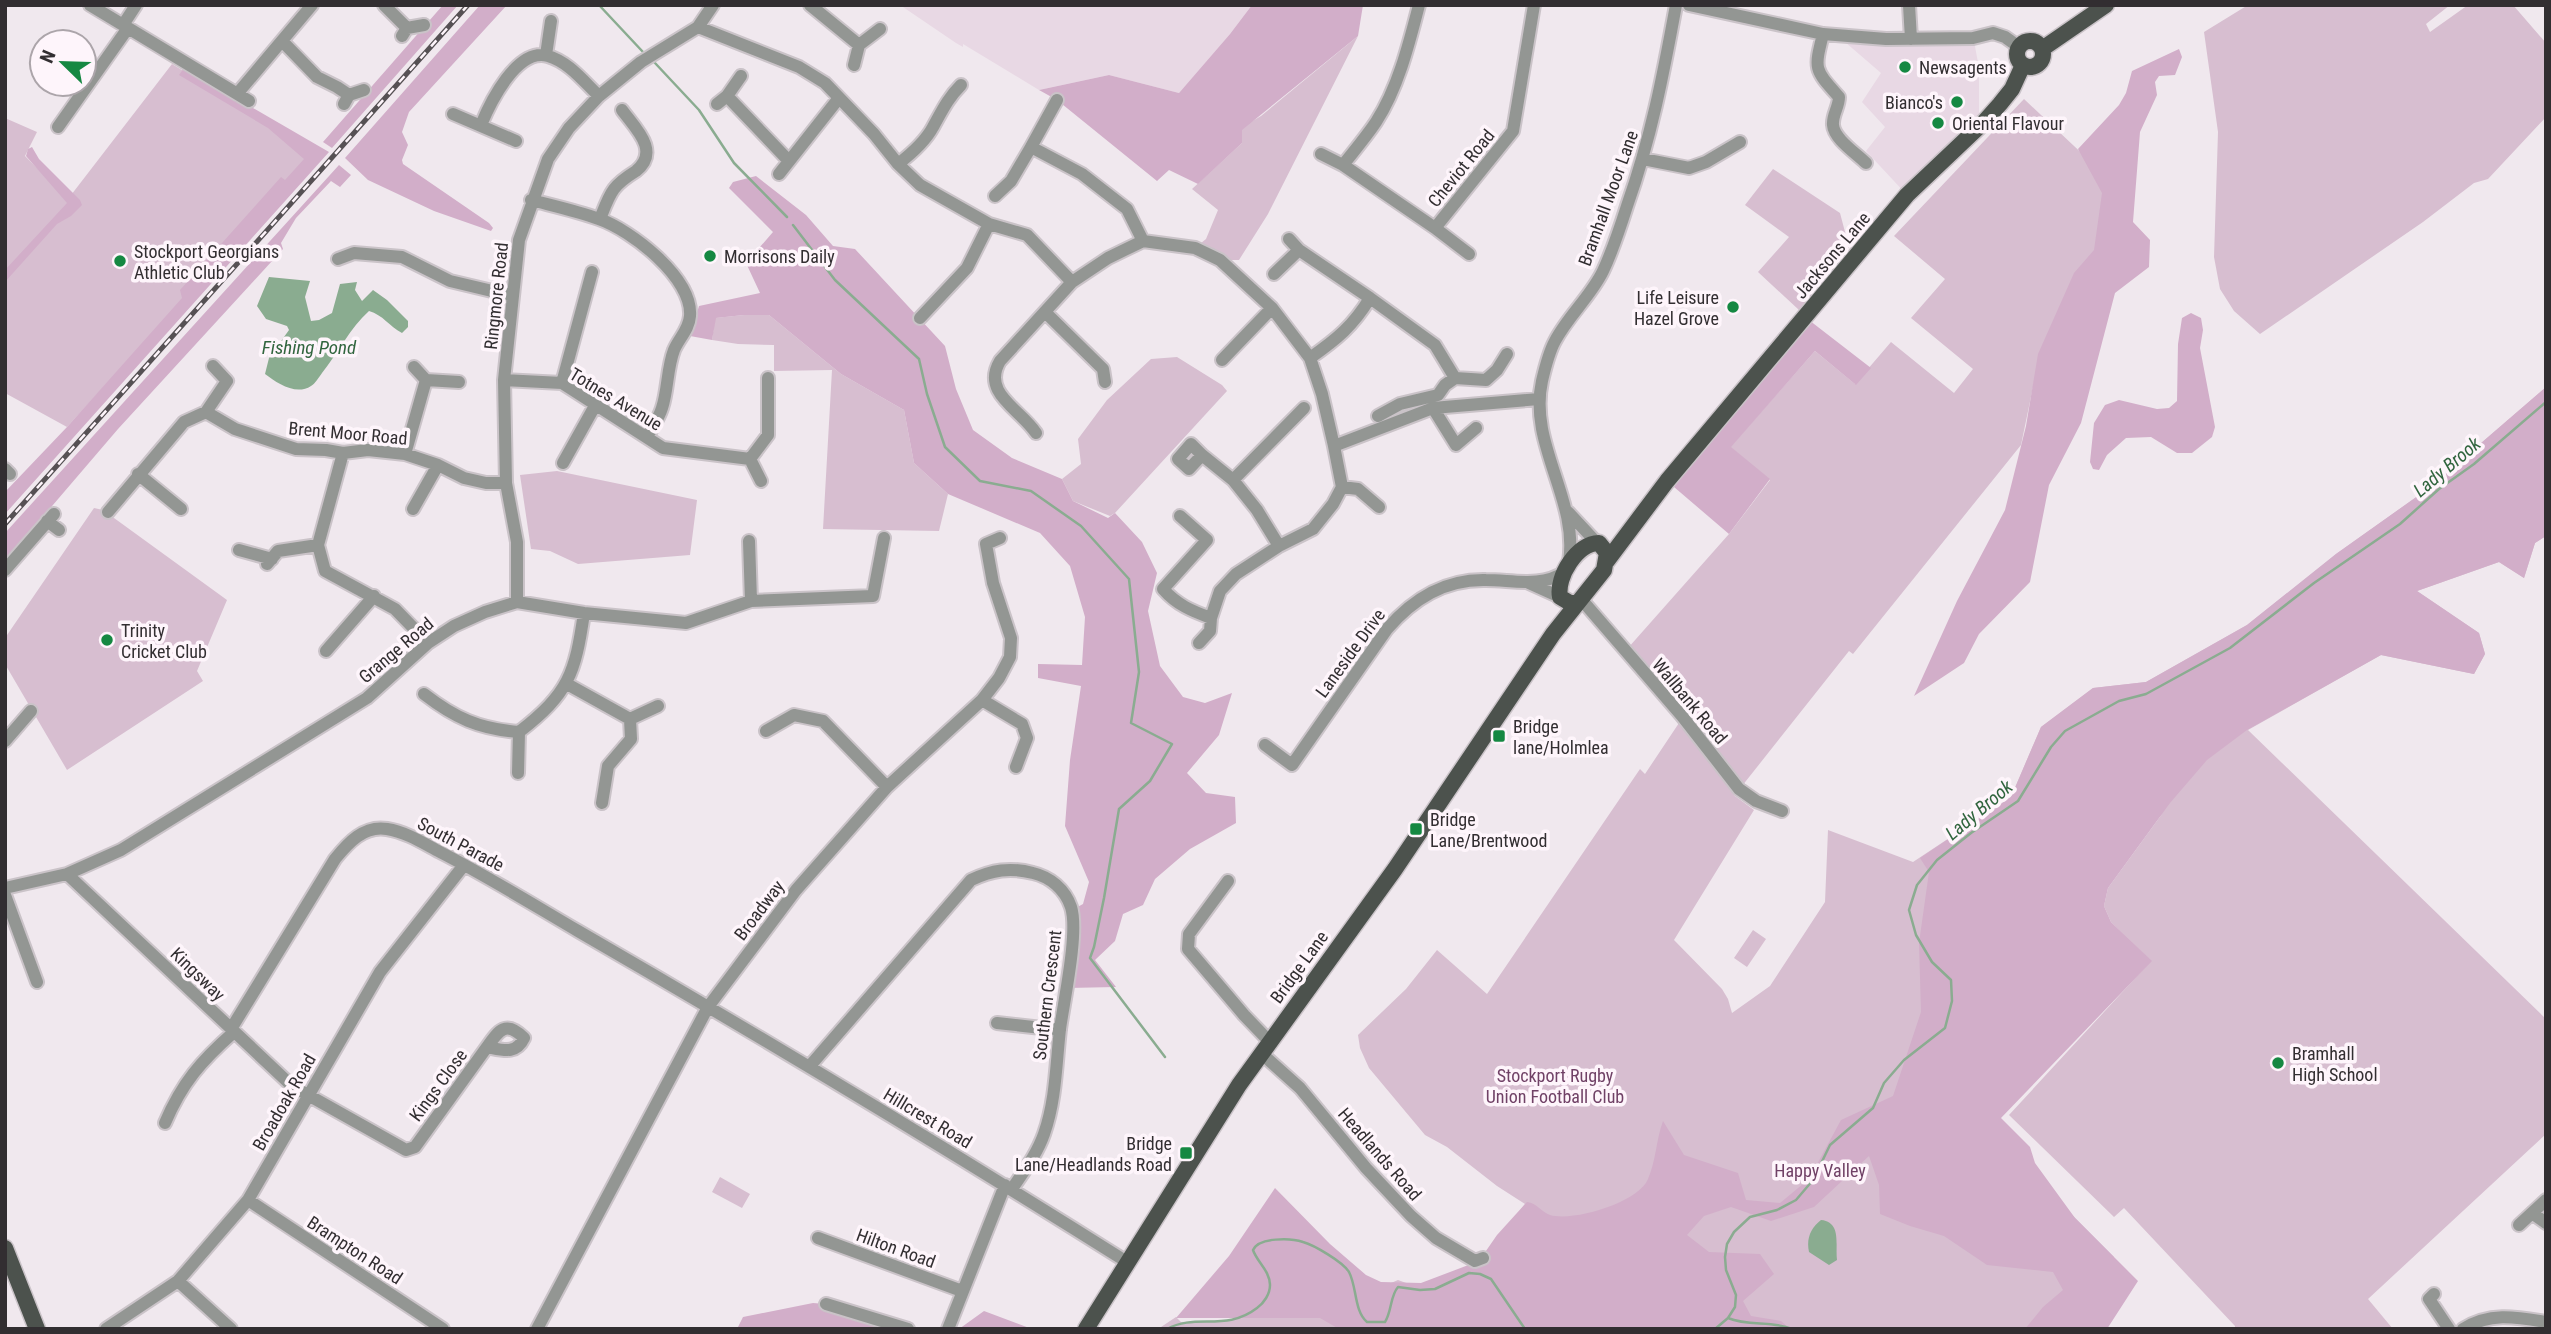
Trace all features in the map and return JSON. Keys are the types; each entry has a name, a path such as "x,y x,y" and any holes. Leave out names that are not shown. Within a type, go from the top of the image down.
{"main road":[{"name":"Jacksons Lane","path":"1570,600 1604,570 1607,561 1673,474 1907,195 2000,104 2012,89 2022,65 2032,67 2038,64 2043,56 2042,49 2106,5"},
{"path":"2022,65 2017,55 2019,47 2029,41 2038,44 2042,49"},
{"name":"Jacksons Lane","path":"1567,569 1580,550 1620,530 1673,474"},
{"path":"1597,543 1607,553 1607,561"},
{"path":"1567,569 1560,580 1570,600"},
{"name":"Bridge Lane","path":"1086,1328 1265,1047 1395,869 1553,634 1570,600"},
{"path":"5,1248 37,1329"}],"street":[{"path":"90,5 249,101"},
{"path":"58,127 126,27 136,5"},
{"path":"237,94 312,5"},
{"path":"384,5 405,32 425,25"},
{"path":"713,5 698,27 799,67 825,83 920,185 989,224 1027,235 1072,282"},
{"path":"810,5 859,45"},
{"path":"1343,165 1377,120 1391,93 1419,5"},
{"name":"Cheviot Road","path":"1435,228 1513,131 1534,5"},
{"name":"Bramhall Moor Lane","path":"1567,569 1572,546 1567,511 1549,457 1539,399 1554,342 1602,273 1643,159 1660,97 1676,5"},
{"path":"1689,5 1823,34 1911,39 1973,37 1993,33 2005,37 2019,47"},
{"path":"1909,5 1911,39"},
{"path":"546,55 551,21"},
{"name":"Ringmore Road","path":"517,602 517,542 506,483 504,380 519,240 531,200 548,159 569,128 599,96 642,62 698,27"},
{"path":"854,65 859,45 880,29"},
{"path":"1823,34 1816,62 1817,72 1839,97 1832,123 1836,134 1866,163"},
{"path":"283,42 317,77 337,86 346,100 364,90"},
{"path":"481,125 502,82 529,59 546,55 566,65 599,96"},
{"path":"741,76 722,100 789,160"},
{"path":"898,164 914,152 932,130 947,99 961,85"},
{"path":"779,174 839,98"},
{"path":"995,196 1011,181 1057,100"},
{"path":"600,219 613,190 647,158 647,146 622,110"},
{"path":"453,114 516,141"},
{"path":"1643,159 1689,168 1706,162 1740,142"},
{"path":"1031,146 1082,174 1127,209 1143,241"},
{"name":"Cheviot Road","path":"1321,155 1343,165 1469,254"},
{"path":"531,200 600,219 621,229 668,267 681,284 689,306 690,318 674,351 662,409 647,437"},
{"path":"920,318 967,268 989,224"},
{"path":"1289,239 1299,250 1435,345 1455,378"},
{"path":"347,241 354,253"},
{"path":"1036,433 1029,422 997,391 994,371 1072,282 1108,258 1143,241 1195,248 1220,260 1272,308 1310,358 1322,394 1342,487 1333,504 1313,529 1279,546 1236,574 1220,591 1211,618 1210,631 1199,643"},
{"path":"1274,274 1299,250"},
{"path":"338,259 354,253 402,257 450,281 513,296"},
{"path":"562,383 592,272"},
{"path":"1310,358 1357,320 1370,298"},
{"path":"1223,360 1272,308"},
{"path":"1046,313 1103,369 1105,382"},
{"path":"1378,416 1400,404 1438,395 1445,384 1455,378 1486,380 1497,370 1507,354"},
{"path":"107,512 184,422 206,412 227,381 213,366"},
{"path":"414,367 426,380 458,382"},
{"path":"761,481 750,460 768,435 768,378"},
{"path":"405,454 426,380"},
{"name":"Totnes Avenue","path":"504,380 562,383 663,448 750,460"},
{"path":"1334,446 1433,408 1539,399"},
{"path":"1504,403 1540,414"},
{"path":"563,463 596,404"},
{"path":"1233,480 1304,408"},
{"path":"1433,408 1457,445 1476,428"},
{"name":"Brent Moor Road","path":"206,412 235,429 296,449 343,453 368,450 405,454 438,465 464,478 486,483 506,483"},
{"path":"343,453 318,545 325,571 395,609 428,643"},
{"path":"1202,455 1233,480 1257,510 1279,546"},
{"path":"413,509 438,465"},
{"path":"138,474 181,509"},
{"path":"1342,487 1358,489 1379,507"},
{"name":"Bramhall Moor Lane","path":"1567,511 1597,543"},
{"path":"1180,516 1207,540 1163,589 1186,609 1211,618"},
{"path":"5,570 51,517 59,530"},
{"name":"Grange Road","path":"5,888 67,874 121,850 367,698 428,643 474,616 517,602 584,613 686,623 751,600 873,596 884,538"},
{"name":"Broadway","path":"537,1329 708,1007 796,890 887,787 982,700 999,678 1010,657 1011,638 993,583 986,544 1000,538"},
{"path":"749,541 751,600"},
{"path":"239,550 270,561 278,551 318,545"},
{"name":"Laneside Drive","path":"1265,745 1292,765 1387,629 1403,610 1423,596 1442,586 1460,581 1484,579 1529,583 1556,578 1567,569"},
{"name":"Laneside Drive","path":"1529,583 1570,600"},
{"path":"326,651 374,596"},
{"name":"Wallbank Road","path":"1570,600 1682,716 1739,789 1756,801 1782,811"},
{"path":"424,694 465,720 492,730 519,732 545,712 567,684 579,649 584,613"},
{"path":"567,684 630,719"},
{"path":"982,700 1022,724 1027,738 1016,767"},
{"path":"630,719 658,706"},
{"path":"5,741 31,711"},
{"path":"766,731 794,715 823,721 887,787"},
{"path":"602,803 608,766 631,739 630,719"},
{"path":"518,773 519,732"},
{"name":"South Parade","path":"165,1124 174,1102 194,1070 232,1030 335,859 346,844 365,831 383,828 401,832 464,865 708,1007"},
{"name":"Broadoak Road","path":"106,1329 178,1280 248,1200 380,972 464,865"},
{"name":"Southern Crescent","path":"809,1067 971,880 986,873 1007,869 1036,873 1058,886 1071,907 1074,923 1052,1108 1044,1136 1031,1161 1009,1187 962,1291 948,1329"},
{"name":"Kingsway","path":"67,874 292,1086 308,1096"},
{"path":"1228,881 1189,934 1188,949 1265,1047"},
{"path":"5,895 37,982"},
{"name":"Hillcrest Road","path":"708,1007 1009,1187 1127,1262"},
{"path":"997,1023 1060,1030"},
{"name":"Kings Close","path":"308,1096 406,1150 415,1147 487,1046"},
{"name":"Headlands Road","path":"1265,1047 1381,1186 1411,1216 1436,1238 1475,1261 1483,1258"},
{"name":"Brampton Road","path":"248,1200 443,1329"},
{"path":"2519,1225 2546,1200"},
{"path":"2532,1213 2546,1223"},
{"name":"Hilton Road","path":"818,1238 962,1291"},
{"path":"178,1280 231,1329"},
{"path":"2434,1294 2429,1299 2449,1329"},
{"path":"826,1304 908,1329"},
{"path":"2463,1329 2493,1317 2546,1322"}],"shaded area":[{"path":"900,5 1252,5 1179,93 1109,75 1039,90 963,44 963,47 956,43"},
{"path":"1974,41 1979,68 1979,126 1907,195 1866,151 1885,127 1862,102 1881,73 1845,42"}],"green space":[{"path":"443,5 458,5 332,148 323,142"},
{"path":"480,5 507,5 409,112 402,132 408,145 402,160 403,164 489,223 493,228 491,231 434,211 368,180 345,158"},
{"path":"1252,5 1363,5 1358,36 1242,130 1242,143 1198,184 1169,170 1157,181 1057,100 1039,90 1109,75 1179,93"},
{"path":"2248,5 2450,5 2426,24 2430,32 2468,5 2513,5 2546,43 2546,117 2488,179 2474,183 2423,222 2260,334 2234,311 2220,289 2214,257 2218,132 2204,32"},
{"path":"1358,36 1268,214 1239,260 1220,260 1195,248 1206,239 1218,210 1192,189 1242,143 1239,129 1261,116"},
{"path":"2179,49 2182,57 2175,75 2159,76 2155,82 2157,95 2140,132 2133,222 2150,240 2149,267 2115,293 2081,423 2049,485 2030,582 1979,634 1964,663 1914,696 1957,601 2005,510 2026,426 2038,354 2074,273 2094,250 2102,193 2078,149 2119,105 2126,93 2132,71"},
{"name":"Stockport Georgians Athletic Club","path":"172,64 318,152 67,427 5,393 5,118 37,132 25,156 68,199"},
{"path":"184,68 329,152 5,514 5,492 182,298 180,290 281,177 285,180 304,159 268,128 179,75"},
{"path":"2024,99 2107,177 2100,245 2039,358 2021,445 1853,654 1849,651 1742,786 1628,648 1729,534 1770,480 1730,447 1815,351 1855,384 1891,342 1954,393 1973,369 1911,318 1945,279 1894,236"},
{"path":"32,147 39,159 82,205 71,216 57,224 5,282 5,270 67,203 26,156 28,149"},
{"path":"339,165 351,175 340,187 331,181 296,218 281,243 283,249 118,429 5,561 5,533"},
{"path":"1773,169 1840,213 1849,247 1799,310 1758,272 1789,237 1745,205"},
{"path":"756,176 806,215 833,246 855,249 945,346 956,389 973,430 1012,458 1062,479 1073,501 1108,518 1115,513 1142,542 1157,573 1148,611 1160,666 1183,697 1205,703 1232,693 1219,735 1187,773 1206,793 1235,797 1236,823 1190,849 1155,879 1143,905 1123,914 1115,941 1095,960 1116,987 1067,988 1072,910 1083,904 1089,882 1065,826 1070,760 1081,686 1038,678 1038,664 1082,665 1085,617 1070,566 1040,533 948,494 914,463 904,410 841,374 769,315 716,318 712,340 690,336 699,306 760,293 746,263 773,232 729,188 733,182"},
{"path":"2191,313 2201,318 2203,330 2200,348 2215,427 2212,437 2192,453 2177,453 2151,437 2126,438 2107,455 2099,470 2093,469 2090,462 2094,423 2105,405 2119,400 2157,409 2169,408 2177,401 2178,344 2182,318"},
{"path":"769,315 841,374 904,410 914,463 948,494 939,531 823,529 832,370 774,371 774,345 712,340 715,318"},
{"path":"1805,317 1871,368 1856,385 1815,351 1731,447 1770,479 1729,534 1667,481"},
{"path":"1177,357 1222,385 1227,391 1115,513 1110,516 1073,501 1062,479 1081,464 1078,439 1107,400 1151,359"},
{"name":"Stockport Rugby Union Football Club","path":"2546,387 2546,536 2535,543 2524,578 2499,562 2417,591 2479,633 2485,654 2474,674 2381,655 2248,730 2546,1019 2546,1134 2368,1299 2393,1329 2235,1329 2124,1208 2114,1217 2009,1115 2151,961 2111,922 2104,906 2108,888 2162,814 2083,905 1966,1108 2114,1257 2095,1329 1158,1329 1176,1317 1181,1322 1230,1320 1398,1280 1417,1287 1479,1264 1525,1204 1447,1147 1425,1135 1369,1068 1360,1048 1358,1035 1406,989 1437,950 1487,994 1640,769 1645,774 1679,723 1735,796 1754,810 1674,940 1722,989 1732,1013 1770,986 1825,902 1828,830 1913,862 2011,797 2041,727 2093,688 2146,682 2247,625 2336,554 2429,488"},
{"name":"Happy Valley","path":"2546,387 2546,536 2535,543 2524,578 2499,562 2417,591 2479,633 2485,654 2474,674 2381,655 2247,730 2207,760 2170,803 2108,888 2104,906 2111,922 2152,961 2001,1118 2030,1147 2035,1163 2075,1218 2138,1281 2107,1329 2025,1329 2043,1307 2063,1290 2053,1272 1987,1265 1944,1236 1880,1214 1879,1185 1869,1156 1814,1207 1771,1221 1731,1207 1704,1216 1687,1235 1709,1252 1760,1254 1774,1274 1743,1301 1751,1316 1781,1321 1790,1329 1339,1329 1320,1318 1176,1318 1229,1256 1275,1188 1330,1244 1366,1275 1381,1282 1421,1283 1479,1261 1497,1235 1527,1202 1550,1215 1574,1216 1605,1208 1632,1195 1648,1179 1663,1121 1684,1155 1738,1173 1746,1200 1780,1203 1809,1179 1841,1120 1893,1096 1921,1012 1919,943 1929,872 1920,858 2011,797 2041,727 2093,688 2146,682 2247,625 2336,554 2429,488"},
{"path":"557,471 697,500 690,555 578,564 550,551 531,549 520,475"},
{"name":"Trinity Cricket Club","path":"94,508 103,510 227,600 197,671 203,681 67,770 5,664 5,638"},
{"path":"1753,930 1766,939 1747,967 1734,958"},
{"path":"720,1177 750,1194 742,1208 712,1192"},
{"path":"813,1303 826,1304 908,1329 737,1329 743,1317"},
{"path":"984,1311 1032,1329 959,1329"}],"water":[{"name":"Fishing Pond","path":"269,277 310,281 305,297 311,321 332,313 340,284 357,282 355,290 362,301 373,290 408,321 408,327 402,333 369,311 314,384 299,390 287,387 265,374 269,358 289,330 287,326 266,319 257,306"},
{"path":"1821,1220 1832,1225 1836,1235 1837,1260 1829,1265 1809,1252 1810,1234"}],"waterway":[{"path":"599,5 643,52"},
{"path":"655,63 699,110 734,163 787,217"},
{"path":"793,225 835,280 919,359 927,394 945,447 980,481 1031,491 1081,526 1129,579 1139,672 1131,723 1172,744 1150,781 1119,809 1104,898 1090,958 1165,1057"},
{"name":"Lady Brook","path":"1715,1329 1728,1318 1735,1307 1736,1295 1726,1270 1725,1257 1727,1244 1734,1232 1750,1217 1777,1210 1796,1200 1813,1180 1830,1145 1873,1108 1884,1083 1904,1060 1945,1028 1952,1001 1951,980 1932,962 1916,935 1909,910 1917,885 1937,860 2018,801 2051,747 2065,731 2119,701 2146,694 2230,648 2314,583 2400,524 2546,402"},
{"name":"Lady Brook","path":"1167,1329 1189,1322 1234,1319 1257,1308 1266,1298 1270,1285 1268,1275 1253,1250 1262,1243 1283,1239 1308,1244 1328,1254 1346,1268 1352,1278 1360,1312 1367,1322 1385,1322 1398,1287 1435,1289 1469,1273 1491,1279 1525,1329"},
{"path":"1728,1318 1792,1329"}],"railway":[{"path":"5,524 468,5"}],"place":[{"name":"Newsagents","path":"1905,67"},
{"name":"Bianco's","path":"1957,102"},
{"name":"Oriental Flavour","path":"1938,123"},
{"name":"Morrisons Daily","path":"710,256"},
{"name":"Stockport Georgians Athletic Club","path":"120,261"},
{"name":"Life Leisure Hazel Grove","path":"1733,307"},
{"name":"Trinity Cricket Club","path":"107,640"},
{"name":"Bridge lane/Holmlea","path":"1499,736"},
{"name":"Bridge Lane/Brentwood","path":"1416,829"},
{"name":"Bramhall High School","path":"2278,1063"},
{"name":"Bridge Lane/Headlands Road","path":"1186,1153"}]}
